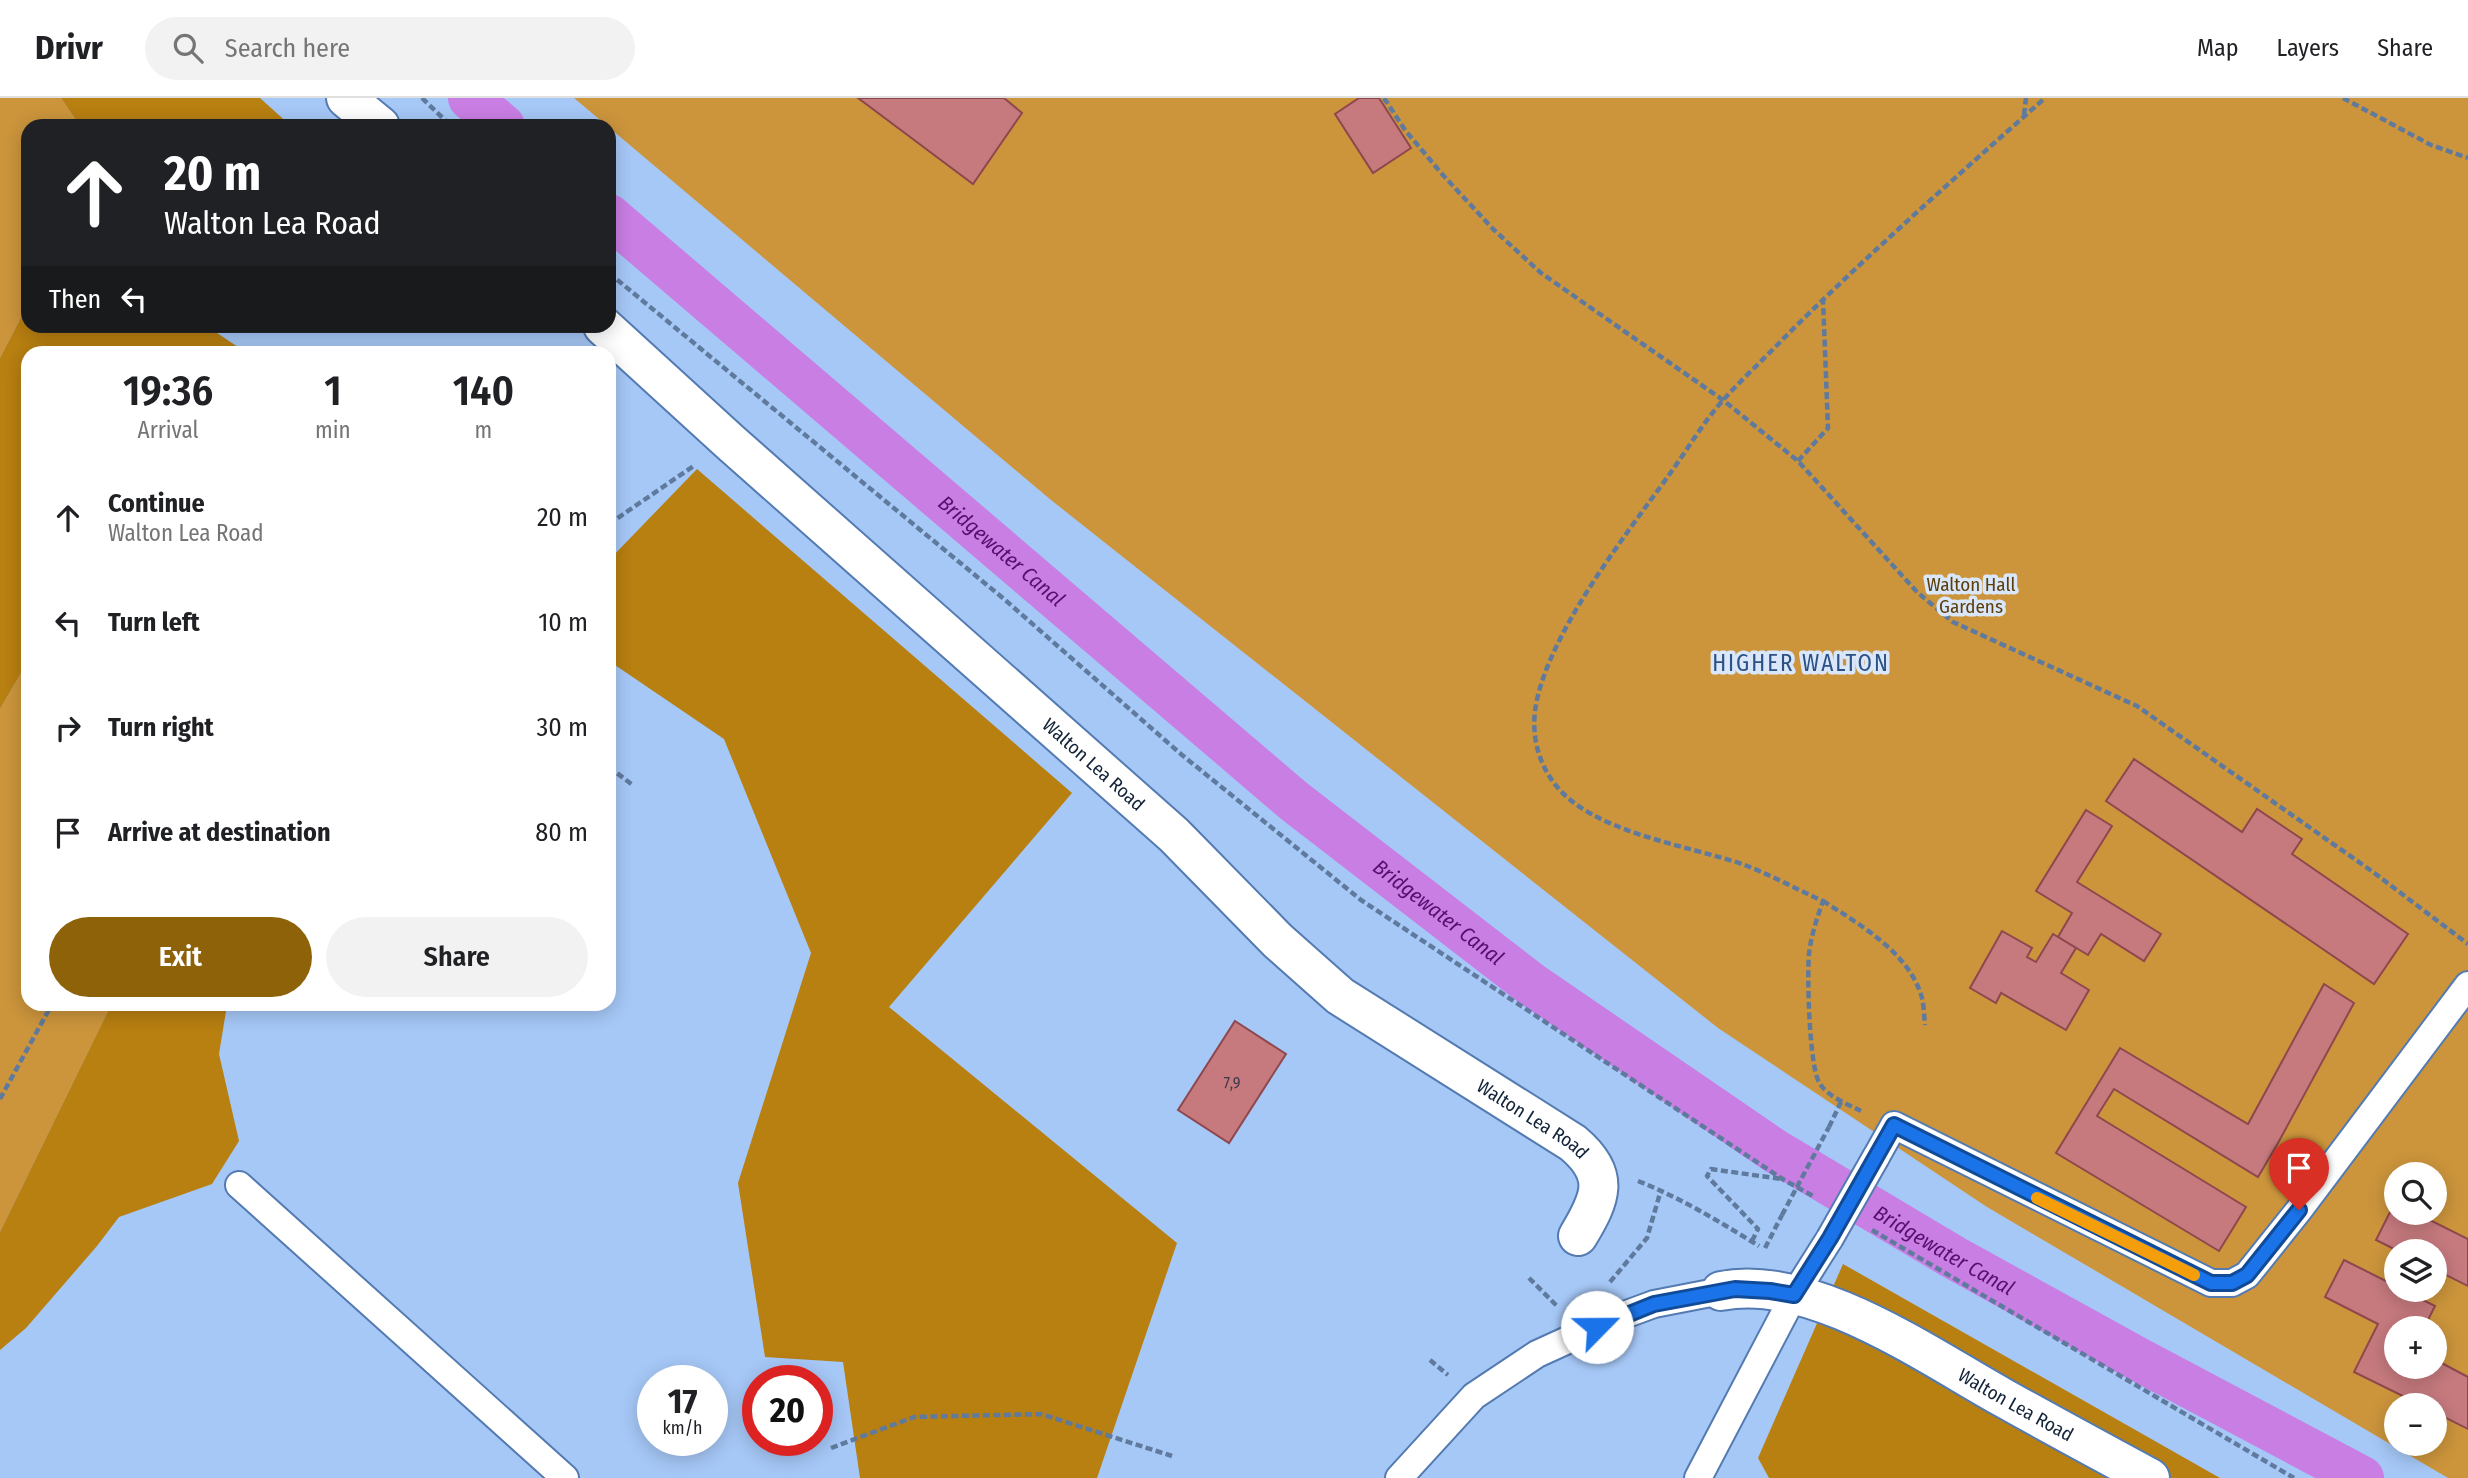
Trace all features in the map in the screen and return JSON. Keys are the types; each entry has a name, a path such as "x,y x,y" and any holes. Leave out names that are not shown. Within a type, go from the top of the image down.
{"street":[{"path":"346,98 372,119"},
{"name":"Walton Lea Road","path":"611,333 1174,835 1278,941 1340,996 1573,1143 1587,1155 1599,1179 1595,1208 1578,1236"},
{"name":"Walton Lea Road","path":"1721,1292 1800,1285 1833,1307 1870,1323 2054,1427 2151,1478"}],"lane":[{"path":"1698,1478 1800,1285 1894,1125 2211,1283 2232,1283 2247,1275 2299,1210 2468,985"},
{"path":"239,1185 565,1478"},
{"path":"1399,1478 1474,1396 1536,1354 1654,1304 1721,1292"}],"path":[{"path":"422,98 444,119"},
{"path":"1396,98 1386,100 1405,130 1441,174 1493,229 1541,273 1723,400 1798,461 1917,592 1953,622 2137,706 2373,872 2468,944"},
{"path":"2024,116 2026,98"},
{"path":"1924,1025 1922,997 1914,981 1877,935 1823,901 1744,865 1620,829 1578,806 1554,784 1540,757 1533,733 1535,708 1545,674 1568,623 1624,538 1723,400 1823,299 2045,98"},
{"path":"2343,98 2431,145 2468,158"},
{"path":"616,279 1004,599 1182,755 1361,900 1784,1180 1819,1199"},
{"path":"1798,461 1828,428 1823,299"},
{"path":"616,519 730,442"},
{"path":"616,772 634,786"},
{"path":"1823,901 1809,953 1808,980 1814,1067 1819,1084 1841,1102 1894,1125"},
{"path":"0,1099 48,1011"},
{"path":"1765,1249 1841,1102"},
{"path":"1752,1241 1758,1229 1707,1176 1711,1169 1784,1180"},
{"name":"Walton Lea Road","path":"1599,1179 1634,1179 1661,1190 1765,1249 1800,1285"},
{"path":"1604,1290 1647,1238 1661,1190"},
{"path":"1864,1225 2294,1478"},
{"path":"833,1447 914,1417 1041,1414 1172,1456"}],"green space":[{"path":"0,98 61,98 75,119 21,119 21,318 0,358"},
{"name":"Walton Hall Gardens","path":"574,98 2468,98 2468,1478 2448,1478 2411,1456 2447,1456 2447,1393 2384,1393 2384,1440 1987,1207 1718,1028 1051,500 616,133 616,119 599,119"},
{"path":"21,673 21,1011 108,1011 0,1232 0,709"}],"shaded area":[{"path":"61,98 260,98 283,119 75,119"},
{"path":"21,318 21,333 217,333 236,346 21,346 21,673 0,709 0,358"},
{"path":"697,469 1072,793 889,1007 1177,1243 1097,1478 860,1478 843,1362 765,1357 738,1183 811,953 724,739 616,666 616,553"},
{"path":"108,1011 226,1011 219,1054 239,1141 212,1184 119,1217 26,1328 0,1350 0,1232"},
{"path":"1843,1264 2220,1478 1769,1478 1758,1458"}],"building":[{"path":"858,98 1004,98 1022,113 973,184"},
{"path":"1359,98 1379,98 1411,148 1373,173 1335,114"},
{"path":"2134,759 2242,832 2257,809 2302,839 2292,854 2408,934 2374,984 2106,801"},
{"path":"2086,810 2112,826 2077,882 2161,934 2144,961 2101,934 2088,955 2058,937 2072,913 2036,891"},
{"path":"2002,931 2032,948 2027,957 2036,962 2053,934 2076,948 2061,973 2089,990 2066,1030 2001,993 1996,1003 1970,988"},
{"path":"2324,984 2354,1003 2258,1177 2114,1089 2097,1116 2246,1207 2219,1251 2056,1153 2120,1048 2248,1124"},
{"path":"1235,1021 1286,1054 1229,1143 1178,1110"},
{"path":"2384,1224 2440,1225 2468,1239 2468,1286 2447,1276 2447,1239 2384,1239 2384,1244 2376,1240"},
{"path":"2344,1260 2384,1280 2384,1302 2427,1302 2435,1306 2430,1316 2384,1316 2384,1379 2447,1379 2447,1366 2468,1377 2468,1429 2447,1418 2447,1393 2397,1393 2354,1372 2378,1324 2325,1297"}],"waterway":[{"name":"Bridgewater Canal","path":"470,98 495,119"},
{"name":"Bridgewater Canal","path":"616,222 1294,801 1531,984 1775,1151 1953,1257 2362,1478"}],"slow traffic":[{"path":"2037,1198 2194,1275"}],"district":[{"name":"HIGHER WALTON","path":"1801,663"}],"route":[{"path":"1597,1327 1654,1304 1735,1289 1794,1295 1830,1238 1894,1125 2211,1283 2232,1283 2247,1275 2299,1210"}]}
